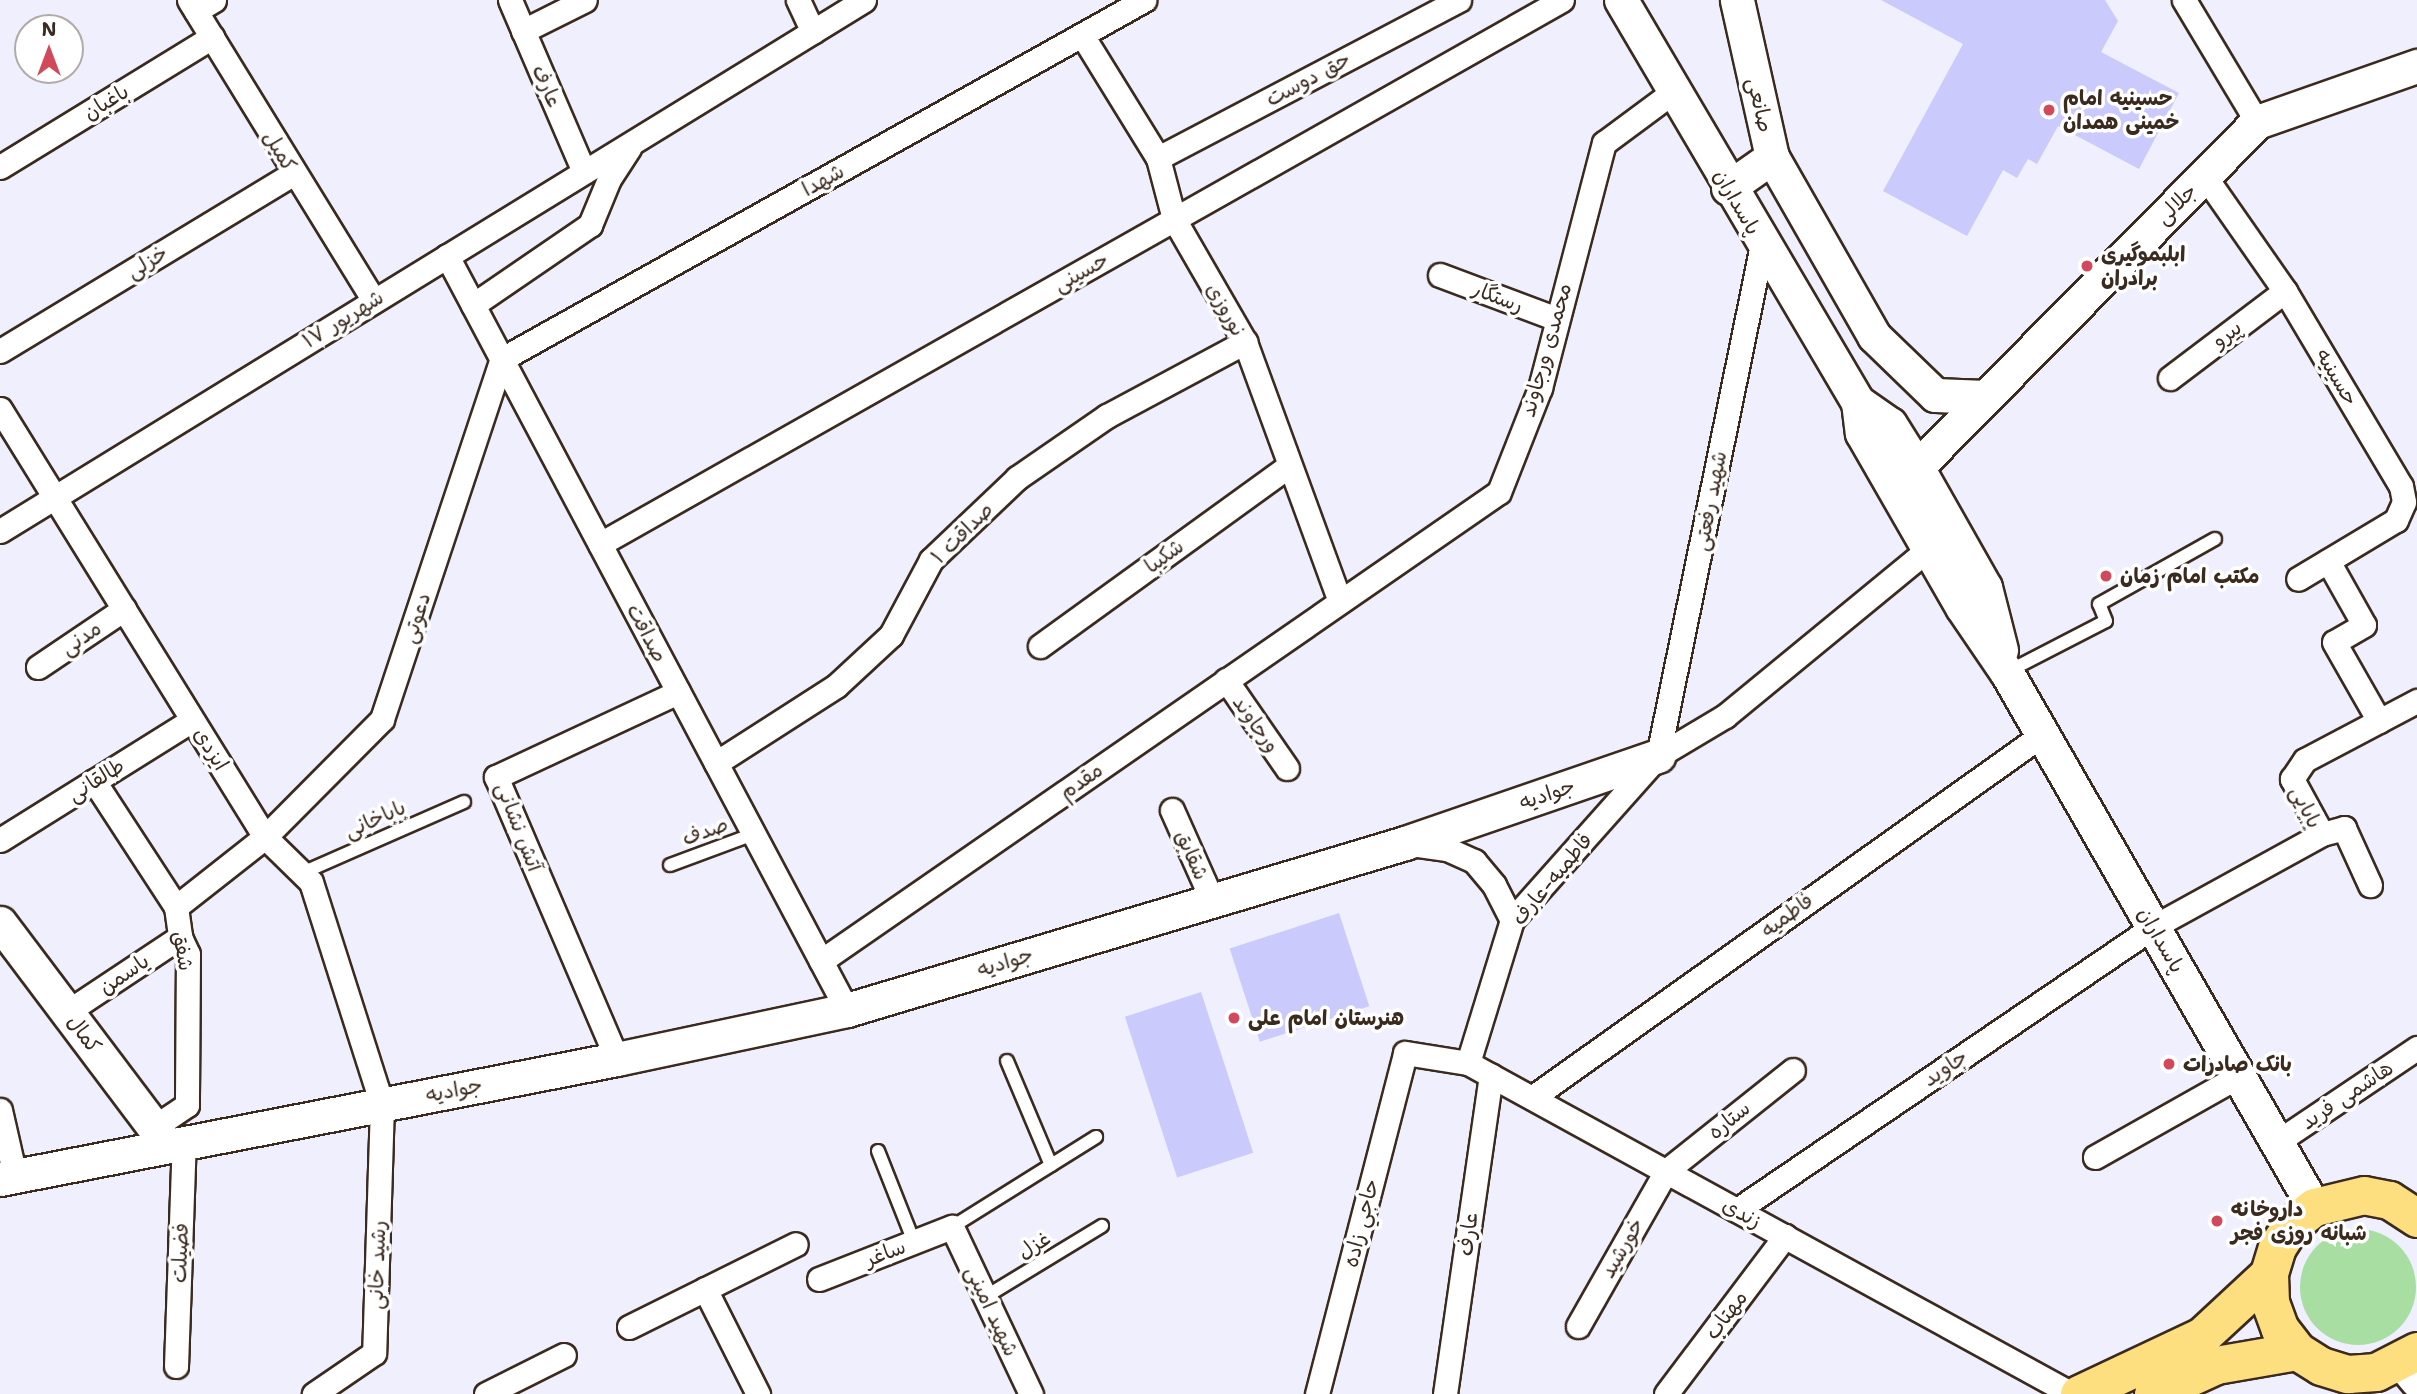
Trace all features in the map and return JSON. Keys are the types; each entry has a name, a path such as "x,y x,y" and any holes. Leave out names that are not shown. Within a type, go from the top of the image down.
{"main road":[{"name":"پاسداران","path":"1621,0 1728,188 1858,402 1890,424 1917,467 1985,587 2007,673"},
{"name":"صانعی","path":"1728,188 1772,158 1737,0"},
{"name":"جلالی","path":"1917,467 2257,122 2417,66"},
{"path":"1772,158 1874,337 1935,395 1986,397"},
{"name":"پاسداران","path":"1858,402 1861,433 1931,547 1962,607 2007,673 2043,734 2314,1207"},
{"name":"جوادیه","path":"7,1177 168,1138 382,1104 617,1059 847,1010 1405,843 1658,756"},
{"name":"کمال","path":"0,923 168,1138"},
{"path":"2354,1394 2309,1358 2280,1329 2270,1302 2269,1274 2277,1247 2292,1224 2314,1207 2364,1195 2389,1200 2415,1214"},
{"path":"2079,1394 2202,1336 2269,1274"},
{"path":"2153,1394 2216,1365 2309,1358 2348,1374 2376,1373 2412,1365"}],"street":[{"name":"عارف","path":"510,0 584,172"},
{"path":"523,31 585,0"},
{"path":"798,0 813,32"},
{"name":"۱۷ شهریور","path":"0,531 864,0"},
{"name":"شهدا","path":"502,359 1144,0"},
{"name":"حق دوست","path":"1158,158 1459,0"},
{"name":"حسینی","path":"600,544 1562,0"},
{"path":"2183,0 2257,122"},
{"name":"کمیل","path":"200,4 212,37 374,301"},
{"name":"نوروزی","path":"1082,35 1158,158 1174,219 1245,342 1340,601"},
{"name":"باغبان","path":"0,167 212,37"},
{"name":"محمدی ورجاوند","path":"1340,601 1499,492 1540,388 1604,143 1673,92"},
{"name":"۱۷ شهریور","path":"474,305 590,225 609,179 633,142"},
{"name":"خزلی","path":"0,351 293,173"},
{"name":"حسینیه","path":"2204,175 2285,291 2409,481 2396,520 2298,579"},
{"name":"شهید رفعتی","path":"1658,756 1762,245"},
{"name":"صداقت","path":"447,256 847,1010"},
{"name":"رستگار","path":"1440,275 1557,319"},
{"name":"پیرو","path":"2170,378 2285,291"},
{"name":"صداقت ۱","path":"716,763 836,686 891,635 931,560 1017,478 1107,416 1245,342"},
{"name":"دعوتی","path":"176,907 265,837 382,719 502,359"},
{"name":"ایزدی","path":"0,409 265,837 302,873 314,892 382,1104"},
{"name":"شکیبا","path":"1040,646 1289,466"},
{"name":"جوادیه","path":"1658,756 1725,716 1931,547"},
{"path":"2328,561 2364,625 2334,642 2379,721"},
{"name":"مقدم","path":"821,961 1340,601"},
{"name":"مدنی","path":"38,667 124,609"},
{"name":"ورجاوند","path":"1226,680 1287,768"},
{"name":"آتش نشانی","path":"617,1059 496,777 678,692"},
{"name":"بابایی","path":"2153,927 2322,834 2291,779 2305,760 2417,701"},
{"name":"طالقانی","path":"0,840 192,720"},
{"name":"فاطمیه","path":"1533,1097 2043,734"},
{"name":"فاطمیه-عارف","path":"1468,1063 1513,920 1658,756"},
{"name":"شفق","path":"94,781 176,907 180,937 188,954 187,1105 168,1138"},
{"name":"شقابق","path":"1172,810 1212,900"},
{"path":"2322,834 2344,828 2370,885"},
{"path":"1405,843 1447,849 1474,861 1494,885 1513,920"},
{"name":"جاوید","path":"1737,1210 2153,927"},
{"name":"یاسمن","path":"67,1012 180,937"},
{"name":"هاشمی فرید","path":"2277,1142 2417,1048"},
{"name":"زندی","path":"1405,1053 1468,1063 2072,1394"},
{"name":"حاجي زاده","path":"1317,1394 1405,1053"},
{"name":"ستاره","path":"1666,1171 1793,1070"},
{"name":"عارف","path":"1445,1394 1491,1075"},
{"path":"2095,1157 2239,1076"},
{"name":"رشید خانی","path":"314,1394 374,1353 382,1104"},
{"path":"0,1110 7,1177"},
{"name":"فضیلت","path":"168,1138 176,1366"},
{"name":"خورشید","path":"1578,1326 1666,1171"},
{"name":"ساغر","path":"819,1279 952,1227"},
{"name":"شهید امینی","path":"952,1227 1031,1394"},
{"name":"مهتاب","path":"1666,1394 1785,1236"},
{"path":"629,1327 796,1244"},
{"path":"705,1289 758,1394"},
{"path":"486,1394 564,1355"}],"lane":[{"path":"2007,673 2106,621 2099,604 2215,539"},
{"name":"باباخانی","path":"302,873 464,802"},
{"name":"صدف","path":"670,865 754,834"},
{"path":"1007,1062 1051,1165"},
{"path":"952,1227 1096,1137"},
{"path":"878,1151 914,1242"},
{"name":"غزل","path":"985,1297 1102,1226"}],"green space":[{"path":"2358,1229 2380,1233 2399,1246 2412,1265 2416,1287 2412,1309 2399,1328 2380,1341 2358,1345 2336,1341 2317,1328 2304,1309 2300,1287 2304,1265 2317,1246 2336,1233"}],"building":[{"name":"حسینیه امام خمینی همدان","path":"1881,0 2105,0 2118,21 2101,52 2179,93 2139,169 2058,126 2037,164 2028,159 2017,178 2003,170 1967,236 1883,191 1963,44"},
{"path":"1339,913 1369,1006 1260,1042 1230,949"},
{"path":"1201,992 1253,1153 1177,1177 1125,1017"}],"place":[{"name":"حسینیه امام خمینی همدان","path":"2049,110"},
{"name":"ابلبموگیری برادران","path":"2087,266"},
{"name":"مکتب امام زمان","path":"2106,576"},
{"name":"هنرستان امام علی","path":"1234,1018"},
{"name":"بانک صادرات","path":"2169,1064"},
{"name":"داروخانه شبانه روزی فجر","path":"2217,1221"}]}
